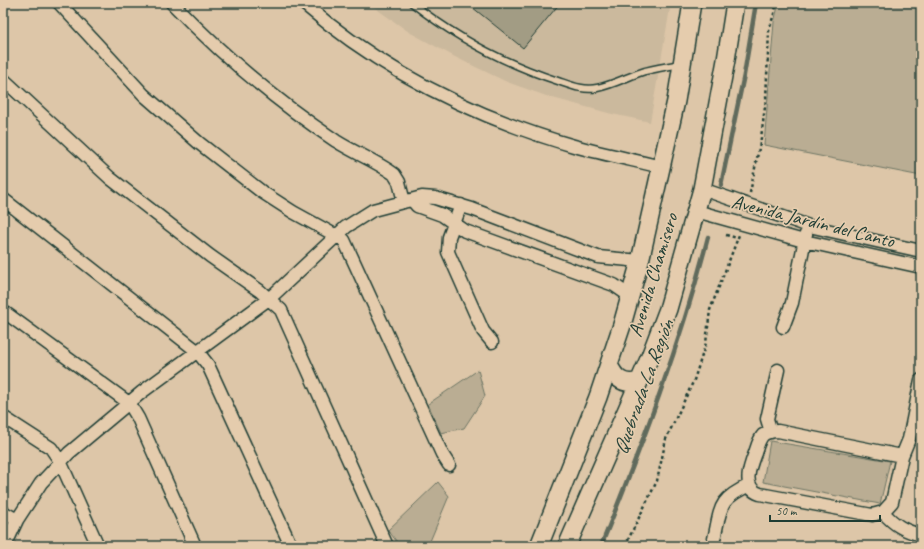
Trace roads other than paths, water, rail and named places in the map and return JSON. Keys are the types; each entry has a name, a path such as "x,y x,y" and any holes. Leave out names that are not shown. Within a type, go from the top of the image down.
{"street":[{"path":"58,3 140,90 199,144 274,200 324,230 338,235 344,240 449,465"},
{"path":"172,3 207,40 268,92 338,142 394,174 408,201 442,216 465,231 513,250 617,287 630,296"},
{"path":"303,3 352,42 383,63 459,103 545,137 601,153 662,167"},
{"name":"Avenida Chamisero","path":"539,546 578,451 609,365 640,261 662,167 683,64 692,3"},
{"name":"Avenida Chamisero","path":"567,546 668,309 702,189 735,3"},
{"path":"3,79 110,178 210,256 270,298 281,310 387,546"},
{"name":"Avenida Jardín del Canto","path":"702,189 809,226 921,251"},
{"path":"5,546 17,520 42,483 60,461 129,403 270,298 338,235 356,220 373,210 422,197 435,198 461,205 598,257 640,261"},
{"path":"3,199 197,351 208,365 291,546"},
{"path":"461,205 449,237 448,252 483,331 492,342"},
{"name":"Avenida Jardín del Canto","path":"696,211 804,241 921,267"},
{"path":"783,327 792,303 804,241 809,226"},
{"path":"3,311 129,403 138,418 195,546"},
{"path":"609,365 614,374 621,380 630,383 638,381"},
{"path":"771,432 767,419 778,370"},
{"path":"902,456 778,431 771,432 761,438 748,474 750,485 756,493 872,515 883,512 892,502 902,456 909,439 921,380"},
{"path":"3,417 51,448 60,461 98,546"},
{"path":"714,539 720,509 726,498 750,485"},
{"path":"3,512 17,520"},
{"path":"883,512 890,521 899,527 921,535"}],"lane":[{"path":"412,3 428,16 495,56 532,73 588,89 597,88 646,71 683,64"}],"waterway":[{"name":"Quebrada La Región","path":"721,185 744,75 756,3"},
{"name":"Quebrada La Región","path":"601,546 660,393 686,316 708,237"}]}
